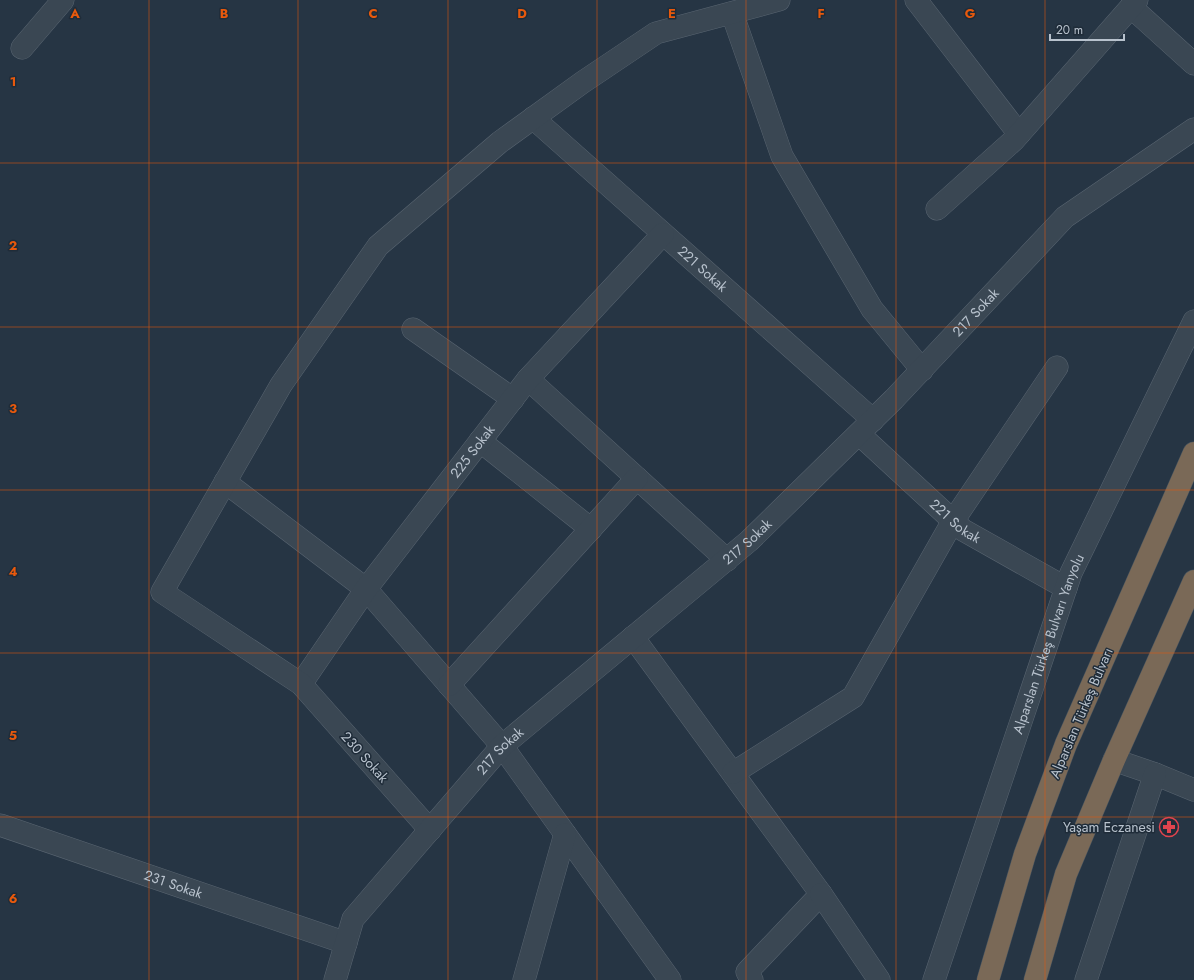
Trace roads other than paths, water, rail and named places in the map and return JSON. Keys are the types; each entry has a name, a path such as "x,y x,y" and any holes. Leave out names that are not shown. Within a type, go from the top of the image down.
{"highway":[{"name":"Alparslan Türkeş Bulvarı","path":"988,980 1025,854 1066,744 1194,453"},
{"path":"1035,980 1066,874 1114,760 1194,581"}],"street":[{"path":"22,48 63,0"},
{"path":"670,980 502,746 366,589 225,482 281,384 378,246 500,142 656,34 779,0"},
{"path":"916,0 1019,134"},
{"path":"937,209 1019,134 1134,3 1194,64"},
{"path":"732,13 782,156 872,309 922,370"},
{"name":"221 Sokak","path":"533,118 663,234 866,427 963,530 1066,588"},
{"name":"217 Sokak","path":"336,980 353,919 502,746 749,541 922,370 1065,217 1194,129"},
{"name":"225 Sokak","path":"300,684 366,589 528,379 663,234"},
{"name":"Alparslan Türkeş Bulvarı Yanyolu","path":"934,980 1071,573 1194,321"},
{"path":"413,329 513,398"},
{"path":"733,773 853,697 953,521 1056,367"},
{"path":"528,379 726,560"},
{"path":"480,441 590,529"},
{"path":"449,685 637,478"},
{"name":"230 Sokak","path":"225,482 162,592 300,684 430,830"},
{"path":"633,637 821,894 879,980"},
{"path":"1114,760 1155,774 1194,790"},
{"path":"1086,980 1155,774"},
{"name":"231 Sokak","path":"0,825 346,943"},
{"path":"524,980 565,834"},
{"path":"752,980 747,972 821,894"}],"place":[{"name":"Yaşam Eczanesi","path":"1169,827"}]}
